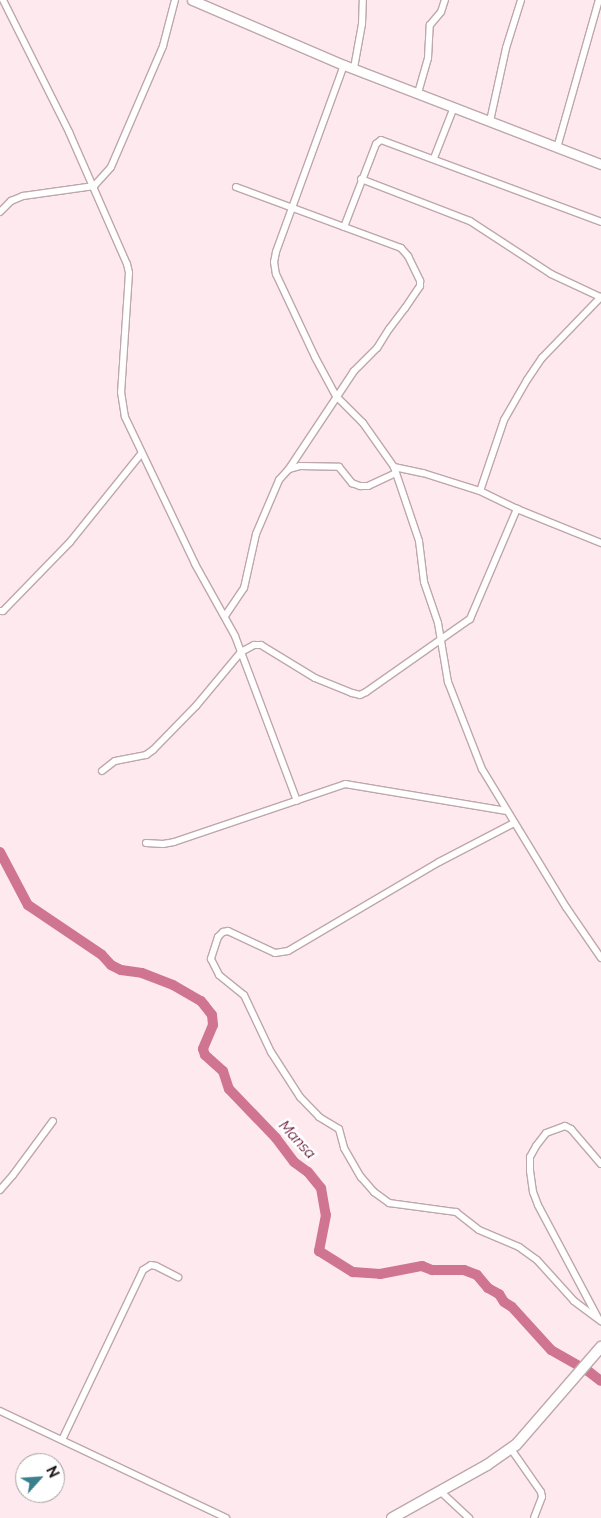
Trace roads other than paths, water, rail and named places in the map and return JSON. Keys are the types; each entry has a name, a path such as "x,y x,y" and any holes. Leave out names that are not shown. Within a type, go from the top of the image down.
{"main road":[{"path":"392,1518 487,1465 511,1449 530,1431 601,1347"}],"street":[{"path":"2,0 94,186 129,273 121,400 125,417 195,564 225,616 241,652 297,801"},
{"path":"0,212 11,201 23,196 94,186 111,167 162,46 175,0"},
{"path":"192,0 344,65 601,164"},
{"path":"354,68 362,24 363,0"},
{"path":"418,93 428,58 430,26 440,12 445,0"},
{"path":"490,121 506,48 521,0"},
{"path":"557,148 599,0"},
{"path":"344,65 276,252 274,262 276,274 315,357 336,396 363,423 395,470 419,541 424,582 441,639 448,682 482,769 566,907 601,958"},
{"path":"434,158 454,107"},
{"path":"344,227 376,144 381,140 434,158 601,222"},
{"path":"362,180 470,221 551,274 601,297 542,358 527,380 504,420 480,491"},
{"path":"225,616 244,588 256,534 279,480 289,469 354,371 377,348 420,286 417,272 405,252 390,243 236,187"},
{"path":"0,611 3,611 70,542 141,454"},
{"path":"289,469 300,466 339,467 352,483 360,486 368,486 395,470 423,473 480,491 517,510 601,543"},
{"path":"102,771 115,761 146,755 153,750 196,706 241,652 254,645 260,645 315,678 360,695 366,692 470,619 475,612 517,510"},
{"path":"146,843 163,844 174,842 345,784 507,812"},
{"path":"514,823 439,862 288,951 275,953 228,931 223,932 218,937 211,959 219,975 244,995 271,1052 300,1097 319,1116 339,1128 344,1148 361,1177 374,1192 389,1203 456,1212 479,1230 519,1247 537,1260 574,1301 599,1320"},
{"path":"0,1190 14,1175 53,1121"},
{"path":"599,1320 581,1282 561,1250 538,1205 533,1192 530,1157 546,1133 565,1126 571,1130 601,1164"},
{"path":"62,1440 143,1270 150,1265 156,1266 178,1277"},
{"path":"0,1412 226,1518"},
{"path":"511,1449 542,1492 542,1498 534,1518"},
{"path":"440,1491 469,1518"}],"waterway":[{"name":"Mansa","path":"0,852 28,905 102,955 111,965 121,970 142,973 173,985 201,1001 205,1006 212,1015 213,1025 203,1049 205,1055 223,1071 229,1089 276,1138 294,1162 308,1172 321,1188 326,1215 319,1251 353,1272 380,1274 422,1266 432,1270 464,1270 477,1275 488,1288 499,1294 504,1302 512,1307 551,1350 588,1371 601,1381"}]}
